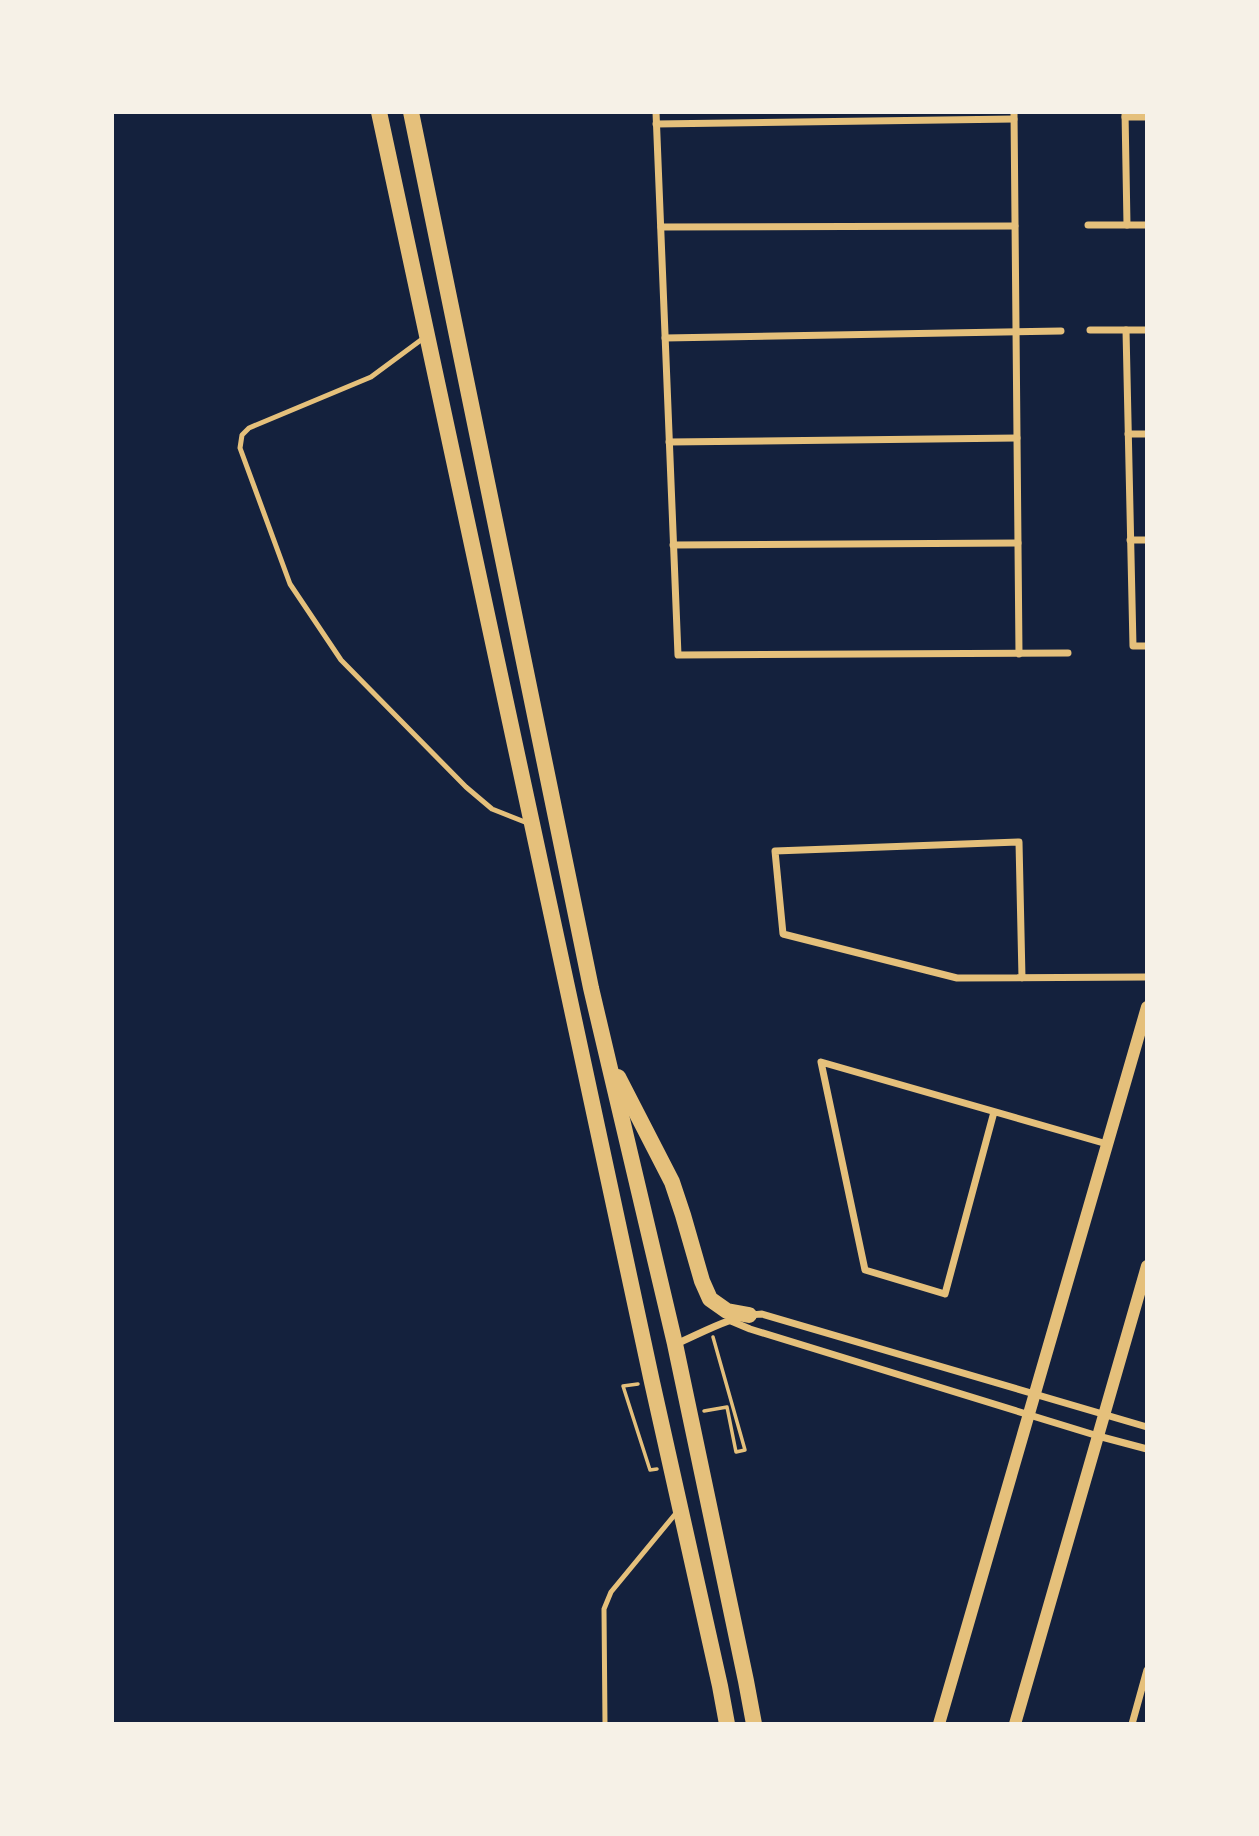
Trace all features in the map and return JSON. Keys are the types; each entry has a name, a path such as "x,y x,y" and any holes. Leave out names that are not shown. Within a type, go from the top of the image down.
{"highway":[{"path":"379,112 727,1724"},
{"path":"411,112 591,988 675,1344 754,1724"},
{"path":"607,1055 672,1182 702,1281 710,1298 727,1311 749,1315"}],"street":[{"path":"656,112 678,655 1068,653"},
{"path":"656,124 663,112"},
{"path":"1127,225 1125,114 1147,117"},
{"path":"656,124 1014,116 1019,654"},
{"path":"1088,225 1147,225"},
{"path":"661,227 1015,226"},
{"path":"1090,330 1147,330"},
{"path":"1126,330 1133,646 1147,646"},
{"path":"665,338 1061,331"},
{"path":"1128,434 1147,434"},
{"path":"669,442 1017,438"},
{"path":"1130,540 1147,540"},
{"path":"673,545 1018,542"},
{"path":"1023,978 1019,842 775,851 783,934 957,978 1023,978 1147,977"},
{"path":"939,1724 1146,1011"},
{"path":"994,1112 945,1294 865,1270 821,1062 1107,1144"},
{"path":"1015,1724 1147,1266"},
{"path":"675,1344 731,1321 762,1314 1147,1427"},
{"path":"731,1321 1029,1415 1147,1449"},
{"path":"1132,1724 1147,1670"}],"lane":[{"path":"427,335 371,377 250,429 242,435 240,448 290,584 341,660 466,787 492,809 532,825"},
{"path":"605,1724 604,1609 611,1592 681,1507"}],"path":[{"path":"710,1329 745,1450 736,1452 727,1407"},
{"path":"652,1382 623,1386 650,1470 659,1469"}]}
